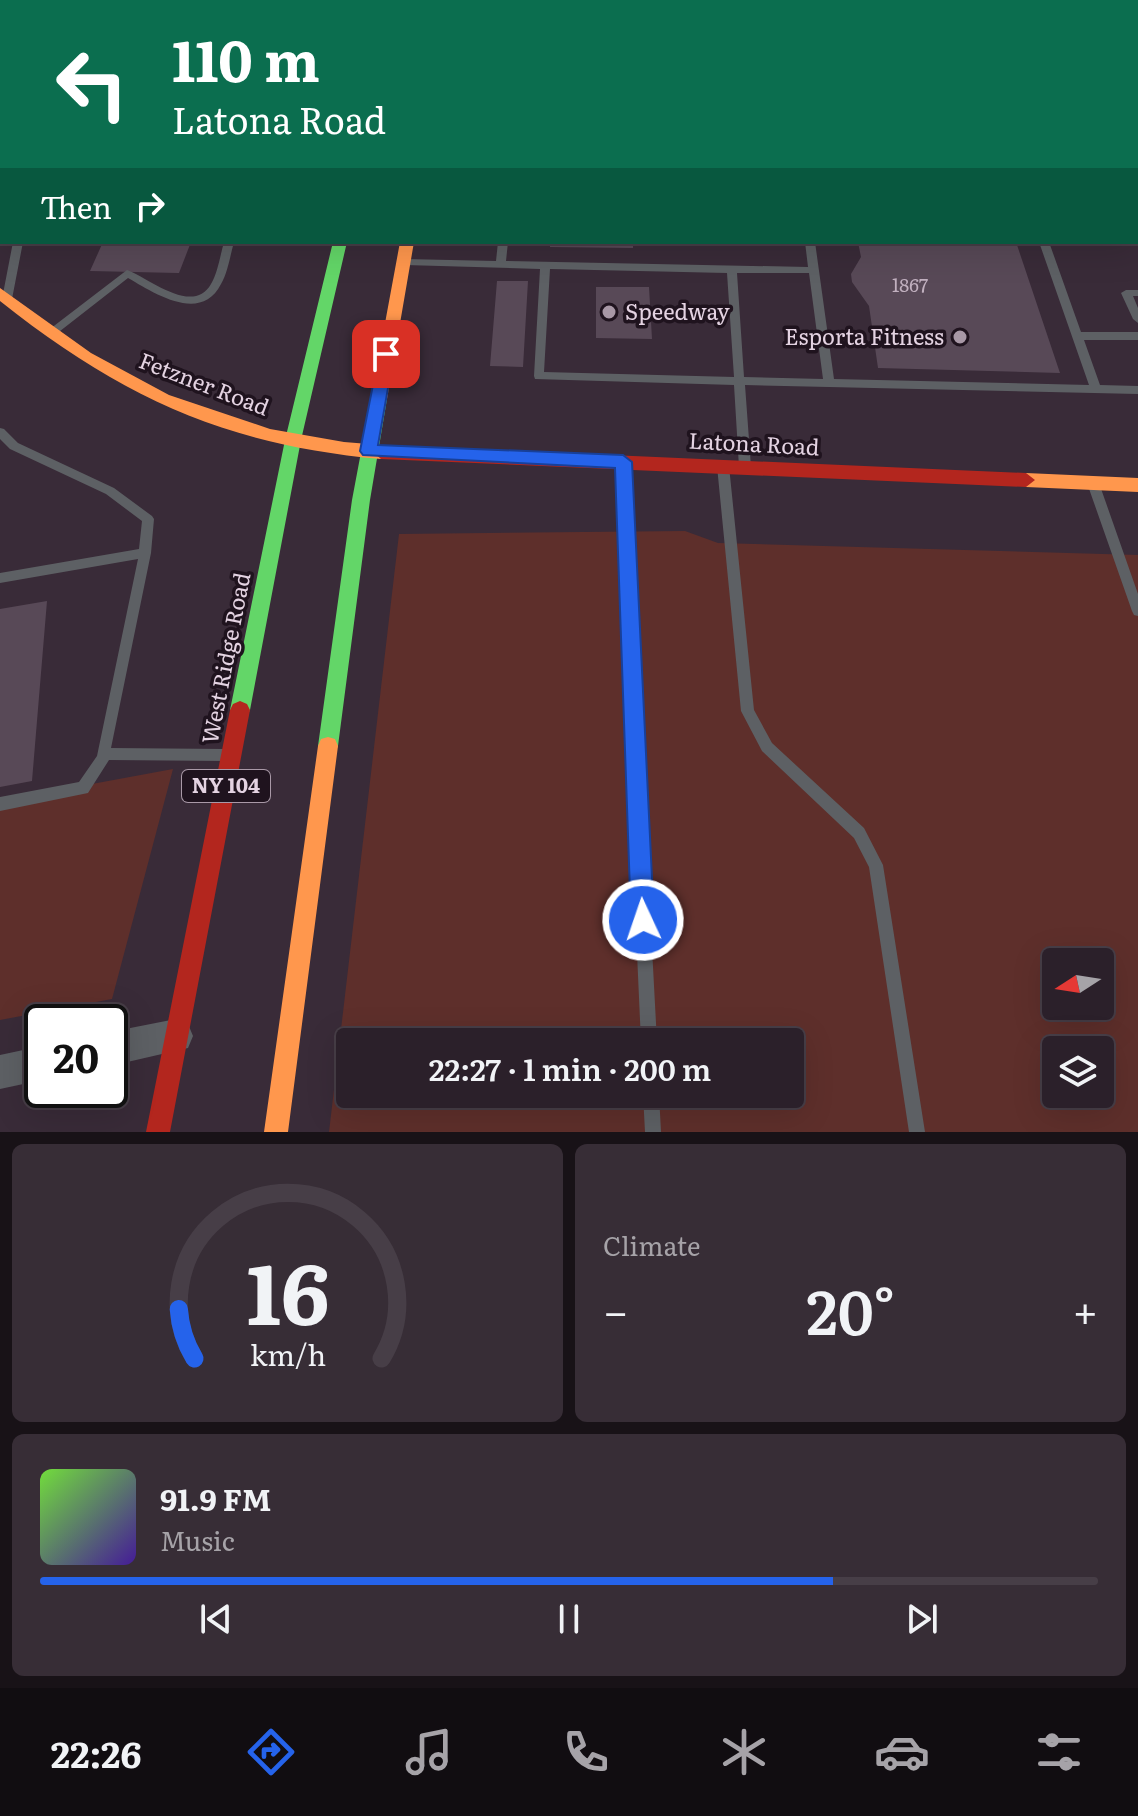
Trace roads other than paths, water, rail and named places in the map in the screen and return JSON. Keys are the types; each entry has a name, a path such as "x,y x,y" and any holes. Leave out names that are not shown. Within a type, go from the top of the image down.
{"main road":[{"name":"West Ridge Road","path":"158,1132 293,440 340,244"},
{"path":"276,1132 369,451 407,244"},
{"name":"Fetzner Road","path":"4,296 112,373 162,397 245,427 293,440 369,451"},
{"name":"Latona Road","path":"369,451 1138,485"}],"street":[{"path":"128,1045 176,1036"},
{"path":"0,1072 24,1067"}],"lane":[{"path":"4,296 17,244"},
{"path":"51,332 127,273 183,301 199,301 211,294 217,284 228,244"},
{"path":"501,264 503,244"},
{"path":"810,244 829,384"},
{"path":"1045,244 1096,389"},
{"path":"404,262 814,270"},
{"path":"545,265 539,376 1138,390"},
{"path":"732,270 745,467"},
{"path":"1138,293 1126,293 1138,319"},
{"path":"1077,336 1138,336"},
{"path":"0,432 14,446 110,491 148,519 145,553 103,754 106,754"},
{"path":"623,462 648,1028"},
{"path":"723,466 748,711 767,747 859,833 876,865 917,1132"},
{"path":"1093,483 1138,611"},
{"path":"0,578 145,553"},
{"path":"106,754 232,755"},
{"path":"0,804 83,788 106,754"},
{"path":"652,1108 653,1132"}],"place":[{"name":"Speedway","path":"609,312"},
{"name":"Esporta Fitness","path":"960,337"}]}
